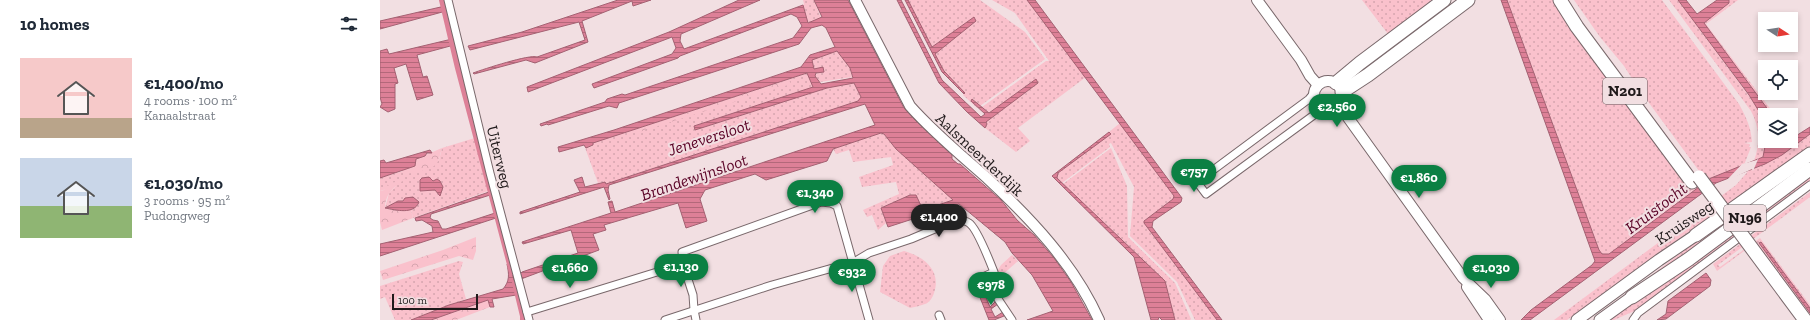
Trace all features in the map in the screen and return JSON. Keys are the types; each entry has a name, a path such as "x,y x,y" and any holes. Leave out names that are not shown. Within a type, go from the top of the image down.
{"highway":[{"path":"1329,95 1360,63 1444,0"},
{"path":"1329,95 1368,75 1468,0"},
{"name":"N201","path":"1560,0 1582,33 1805,320"},
{"name":"N201","path":"1570,0 1794,320"},
{"name":"Kruisweg","path":"1696,235 1810,154"},
{"name":"Kruisweg","path":"1632,297 1689,259 1810,170"}],"main road":[{"name":"Kruisweg","path":"1577,320 1696,235"},
{"name":"Kruisweg","path":"1600,320 1632,297"}],"street":[{"name":"Uiterweg","path":"448,0 517,278 529,320"},
{"name":"Aalsmeerderdijk","path":"855,0 910,106 923,120 988,179 1062,257 1079,282 1099,320"},
{"path":"1257,0 1357,132 1463,278 1485,299 1500,320"},
{"path":"1329,95 1318,112 1206,194 1197,182 1309,98 1329,95"},
{"path":"1633,320 1640,311 1810,185"},
{"path":"696,320 693,295 683,264 682,252 821,202 831,203 837,206 854,262 869,320"},
{"path":"665,320 772,285 854,262 869,253 911,239 956,220 964,221 970,224 988,255 994,272 985,276 986,280 1012,320"},
{"path":"527,312 683,264"},
{"path":"1463,278 1468,289 1489,320"}],"green space":[{"path":"803,0 814,0 821,18 807,23"},
{"path":"908,0 980,0 1025,32 1045,59 980,106 973,99 972,101 978,107 977,108 963,95 965,93 944,71 935,54 976,21 974,17 932,47"},
{"path":"992,0 1027,0 1086,77 1018,128 1030,141 1016,152 985,128 987,125 986,122 1038,83 1036,79 989,113 982,107 1046,61 1049,61 1015,13"},
{"path":"1362,0 1435,0 1388,34"},
{"path":"1507,0 1556,0 1578,18 1696,179 1702,175 1638,88 1624,66 1600,37 1574,0 1662,0 1739,104 1744,113 1752,142 1744,143 1750,144 1749,147 1751,147 1744,165 1711,178 1609,254 1602,254 1599,250"},
{"path":"1669,0 1678,0 1757,107 1758,136 1756,124 1751,111"},
{"path":"1729,0 1738,0 1706,24 1758,93 1758,96 1704,23"},
{"path":"837,51 850,68 852,77 820,82 815,76 823,67 814,69 812,60"},
{"path":"808,73 814,87 694,126 696,130 827,88 854,83 862,98 858,101 606,184 604,182 598,183 584,145 586,148 593,146 592,143"},
{"path":"789,80 791,84 636,133 635,130"},
{"path":"1761,100 1764,100 1770,108 1767,108"},
{"path":"1120,123 1174,196 1174,198 1145,220 1144,223 1217,320 1195,320 1177,282 1130,236 1134,187 1111,143 1109,144 1110,147 1062,183 1057,178 1058,173 1110,134 1109,132"},
{"path":"881,132 896,149 954,200 923,210 916,195 910,195 881,208 886,223 878,230 872,215 867,217 863,210 899,194 896,182 862,187 859,177 893,165 891,157 853,162 849,150 836,154 833,149"},
{"path":"1810,134 1810,146 1762,182 1658,253 1567,320 1554,320 1736,185 1750,169 1759,167 1790,148 1798,148 1798,142"},
{"path":"478,137 491,190 413,218 411,210 413,209 403,201 398,201 385,208 389,193 396,186 380,191 380,178 439,160 442,148"},
{"path":"1758,142 1758,148 1766,148 1763,157 1754,161"},
{"path":"442,148 438,162 431,168 420,172 405,174 402,170 415,166 416,159"},
{"path":"1111,148 1127,186 1128,237 1175,283 1191,319 1190,320 1175,320 1166,285 1063,184"},
{"path":"1810,176 1810,182 1639,309 1614,320 1605,320"},
{"path":"403,181 388,195 385,208 411,210 413,218 382,230 380,222 380,191 384,190 389,183"},
{"path":"1763,192 1767,196 1658,277 1632,290 1714,228"},
{"path":"1810,192 1810,197 1718,265 1720,267 1760,238 1810,305 1810,308 1761,242 1759,243 1810,313 1810,317 1755,243 1717,271 1713,264"},
{"path":"476,237 476,251 473,260 459,256 383,280 380,271 443,250"},
{"path":"904,251 918,256 929,265 933,271 936,285 931,300 910,308 880,292 883,266 890,256"},
{"path":"1012,255 1018,261 1001,276 998,270 1001,265"},
{"path":"459,261 463,262 459,274 466,299 411,320 395,320 385,297 380,299 380,286"},
{"path":"488,300 490,307 456,320 431,320"}],"shaded area":[{"path":"618,0 651,0 633,6 632,1 582,21 588,42 535,63 526,60 474,74 473,73 496,65 537,57 585,40 579,22 470,50 468,46 522,32"},
{"path":"739,0 760,0 681,34 680,41 684,49 803,5 808,23 822,17 814,0 848,0 904,108 952,155 952,159 960,164 1001,200 1017,220 1034,235 1054,258 1071,282 1092,320 1027,320 1053,311 1032,275 1012,253 1005,242 959,204 888,227 881,208 910,195 916,195 923,210 953,200 896,149 884,134 881,133 833,149 827,161 766,180 755,174 705,190 700,199 707,221 686,228 678,203 604,225 606,230 593,234 599,250 521,279 520,274 522,272 578,253 571,230 523,244 522,242 611,213 608,202 612,201 615,212 875,125 865,104 609,185 609,200 604,187 520,214 520,212 580,192 574,180 582,177 585,187 605,182 606,184 858,101 861,97 854,83 827,88 695,130 694,126 813,87 807,73 593,143 593,145 586,148 584,145 559,152 558,147 614,130 801,67 810,55 835,47 826,28 822,25 811,28 799,44 619,103 617,108 609,106 541,126 540,124 605,102 607,99 622,94 625,95 793,38 802,26 797,17 791,14 678,58 594,88 592,84 672,54 676,48 672,37 528,92 527,87 669,32","holes":["837,51 850,68 853,78 821,84 815,76 816,73 824,72 823,67 814,69 812,60"]},
{"path":"897,0 901,0 942,80 981,117 985,114 971,101 972,99 989,113 1036,79 1038,83 986,122 987,124 985,128 939,83"},
{"path":"905,0 908,0 932,47 974,17 976,21 935,54 944,71 965,93 964,94 942,72"},
{"path":"1027,0 1035,0 1182,198 1181,202 1153,221 1152,227 1222,320 1217,320 1144,223 1144,221 1173,199 1174,196"},
{"path":"1501,0 1507,0 1599,250 1602,254 1609,254 1711,178 1763,157 1765,148 1791,148 1765,164 1716,183 1530,320 1521,320 1531,310 1592,265 1595,261"},
{"path":"1678,0 1686,0 1697,14 1717,0 1729,0 1729,3 1704,23 1758,96 1758,100 1761,100 1767,108 1758,108 1758,110 1749,95"},
{"path":"445,6 446,11 380,29 380,21"},
{"path":"452,39 454,45 417,55 423,77 427,76 433,95 417,100 406,64 394,68 398,83 395,84 395,109 388,112 380,107 382,104 380,97 380,51 387,49 389,54"},
{"path":"1810,127 1810,134 1798,143 1798,135"},
{"path":"1109,132 1111,134 1058,173 1057,178 1165,281 1175,320 1162,320 1159,317 1158,320 1151,320 1134,257 1052,176"},
{"path":"430,150 432,153 427,153 425,156 416,159 415,166 380,178 380,161 384,160 386,163"},
{"path":"429,177 433,181 437,179 440,181 443,187 440,196 435,190 420,191 420,180 422,178"},
{"path":"489,192 490,195 431,214 430,218 438,221 442,229 446,229 495,213 496,218 380,256 380,244 433,232 432,226 422,220 416,221 415,218"},
{"path":"413,197 419,202 413,209 404,211 385,208 398,201 403,201 405,198"},
{"path":"1761,242 1810,308 1810,313 1759,243"},
{"path":"507,264 510,264 516,288 516,295 492,299 494,307 490,307 488,300 431,320 411,320 449,305 503,289 507,283 508,277"},
{"path":"1706,273 1711,280 1710,286 1666,319 1657,320 1666,314 1668,301"},
{"path":"982,288 990,307 996,301 998,304 991,309 995,317 1003,312 1004,316 994,320 989,320 977,290"}],"pier":[{"path":"1759,157 1753,171 1752,169 1726,181 1742,164 1757,160"}],"waterway":[{"path":"442,0 458,68 512,272"},
{"path":"515,283 523,320"}],"water label":[{"name":"Jeneversloot","path":"709,137"},
{"name":"Brandewijnsloot","path":"694,177"},
{"name":"Kruistocht","path":"1656,208"}]}
